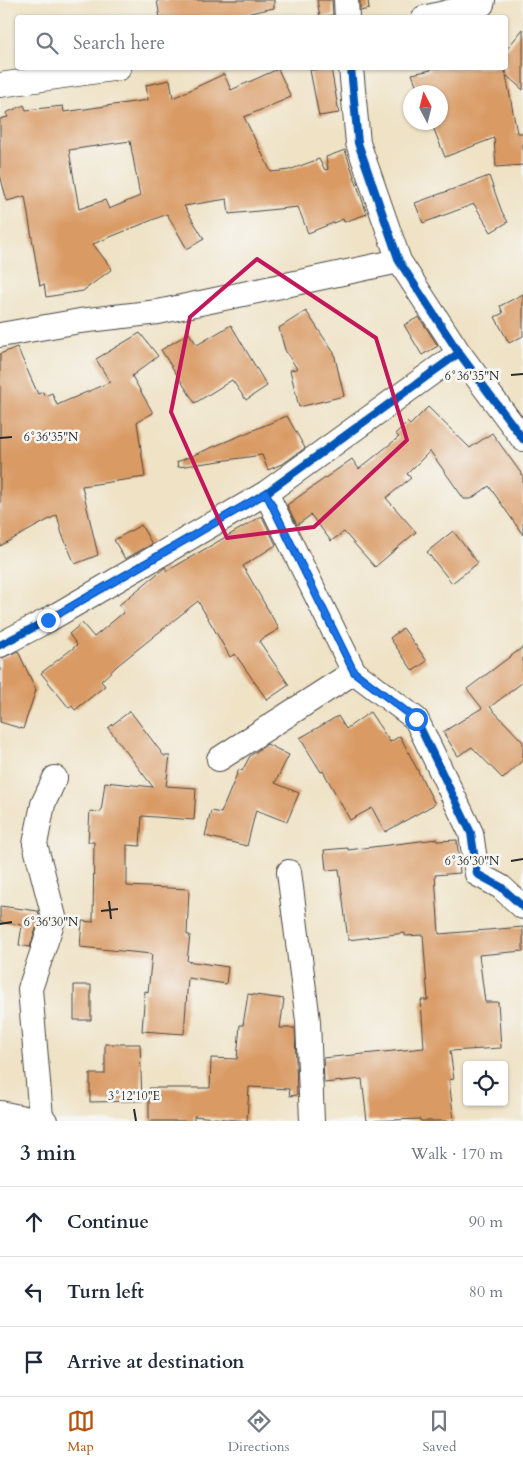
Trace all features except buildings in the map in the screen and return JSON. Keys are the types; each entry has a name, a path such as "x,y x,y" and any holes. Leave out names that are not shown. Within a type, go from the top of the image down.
{"street":[{"path":"346,0 347,15"},
{"path":"436,15 482,4 483,0"},
{"path":"0,85 105,70"},
{"path":"351,70 358,143 398,261 460,353 523,439"},
{"path":"0,335 80,321 158,312 398,261"},
{"path":"0,645 48,620 266,493 460,353"},
{"path":"266,493 354,672 416,719 472,832 476,874 501,886 523,907"},
{"path":"219,760 354,672"},
{"path":"45,1121 40,1117 30,989 54,917 35,844 43,804 55,778"},
{"path":"289,872 308,1021 312,1121"},
{"path":"0,1113 38,1121"}],"highlighted area":[{"path":"257,259 376,338 407,440 314,527 227,538 171,412 190,317"}],"cycle path":[{"path":"351,70 358,143 399,261 459,353 523,439"},
{"path":"0,645 48,620 266,493 459,353"},
{"path":"266,493 354,672 416,719 471,833 477,874 501,887 523,907"}],"route":[{"path":"48,620 266,493 354,672 416,719"}]}
